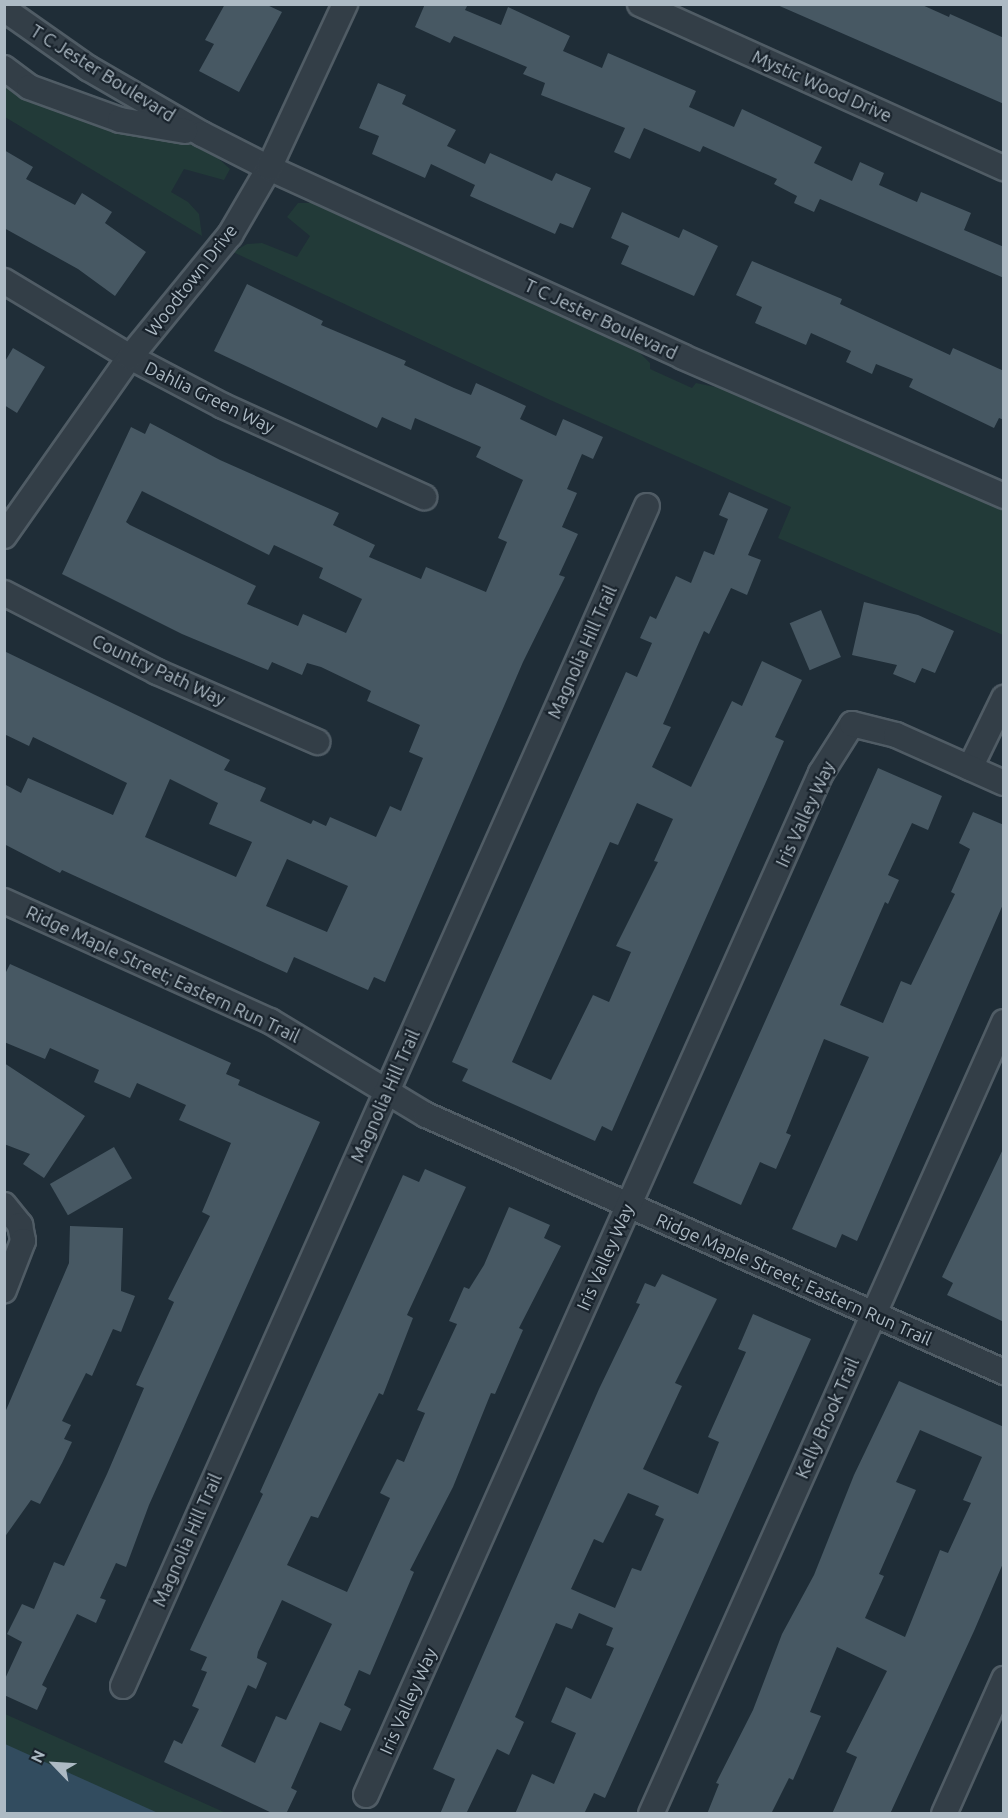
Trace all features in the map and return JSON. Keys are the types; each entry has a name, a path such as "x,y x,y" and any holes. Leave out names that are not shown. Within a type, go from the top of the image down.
{"street":[{"name":"Woodtown Drive","path":"4,536 130,357 230,236 269,168 345,4"},
{"name":"Mystic Wood Drive","path":"640,4 673,11 1004,168"},
{"name":"T C Jester Boulevard","path":"4,9 88,68 202,134 269,168 683,357 1004,496"},
{"name":"T C Jester Boulevard","path":"4,68 29,87 120,120 202,134"},
{"name":"Dahlia Green Way","path":"4,281 130,357 223,406 424,497"},
{"name":"Magnolia Hill Trail","path":"123,1686 647,506"},
{"name":"Country Path Way","path":"4,592 157,672 317,742"},
{"path":"1004,698 970,768 1004,783"},
{"name":"Iris Valley Way","path":"366,1795 821,773 852,724 896,735 970,768"},
{"name":"Ridge Maple Street; Eastern Run Trail","path":"4,901 270,1021 386,1093 426,1115 1004,1372"},
{"name":"Kelly Brook Trail","path":"651,1814 1004,1022"},
{"path":"4,1205 20,1225 23,1242 4,1290"},
{"path":"944,1814 1004,1679"}],"green space":[{"path":"4,84 30,95 209,150 230,169 224,180 184,169 171,192 188,202 199,214 202,236 5,117"},
{"path":"298,203 312,203 614,336 637,350 650,363 650,369 692,388 696,383 739,392 1003,508 1003,635 778,538 791,507 548,399 233,252 247,244 262,243 297,257 310,236 287,217"},
{"path":"5,1714 226,1813 5,1813"}],"water":[{"path":"5,1744 158,1813 5,1813"}],"building":[{"path":"225,4 265,4 282,12 239,92 199,71 214,44 205,40"},
{"path":"425,4 468,4 465,10 501,25 508,7 570,36 563,51 602,68 608,53 696,91 689,107 734,127 742,109 822,147 814,163 852,181 860,162 884,173 879,185 917,202 921,192 971,213 964,230 1004,247 1004,278 820,199 814,212 794,203 797,196 774,184 777,179 703,146 700,152 644,128 630,159 614,152 625,128 541,95 545,83 523,74 527,67 454,36 450,43 415,27"},
{"path":"775,4 920,4 949,17 950,14 1004,38 1004,104"},
{"path":"378,83 406,95 402,104 456,130 447,146 485,164 490,153 552,181 556,173 591,188 573,228 560,223 555,234 470,196 475,185 431,164 425,178 372,154 379,136 359,128"},
{"path":"4,150 33,167 26,179 75,205 82,193 112,212 105,223 146,252 115,296 78,269 4,228"},
{"path":"622,212 679,238 683,229 718,246 694,296 621,264 629,246 611,238"},
{"path":"752,261 842,299 840,304 950,355 953,348 1004,371 1004,420 999,418 994,428 909,387 913,379 876,364 872,374 846,362 851,351 811,333 806,345 755,323 762,307 736,295"},
{"path":"247,284 323,321 321,325 406,361 404,365 454,388 471,395 476,383 526,406 520,419 556,436 563,419 603,437 593,459 582,454 567,489 577,493 562,527 578,534 559,575 565,577 523,662 385,982 374,977 368,990 294,957 287,973 62,870 60,873 4,844 4,784 21,793 28,778 113,815 127,783 33,737 29,746 4,734 4,651 230,760 224,770 266,788 260,801 311,824 313,820 326,826 330,817 376,837 390,806 401,811 423,758 409,752 420,725 367,701 371,691 321,667 307,663 302,675 272,662 268,670 182,634 62,574 131,427 145,434 150,423 220,460 339,513 333,525 375,545 369,557 421,579 426,567 486,592 507,542 498,538 523,480 476,457 481,447 415,418 411,430 382,417 377,428 214,351","holes":["142,491 269,555 274,545 323,568 319,578 362,599 346,633 303,614 298,626 247,604 256,586 130,525 126,522","170,779 218,803 209,824 252,842 236,877 145,837","287,859 348,886 327,932 266,906"]},
{"path":"13,348 45,367 17,413 4,405 4,363"},
{"path":"729,492 768,509 748,555 761,560 747,595 731,588 709,634 704,631 663,724 671,727 652,767 691,787 732,701 742,706 762,661 802,680 775,737 784,741 612,1131 602,1126 595,1141 462,1081 468,1069 452,1062 626,672 637,677 652,643 640,638 650,616 656,619 676,576 691,583 704,551 714,555 728,519 719,515","holes":["637,803 673,819 654,861 658,862 616,946 631,952 609,1002 593,995 551,1080 512,1062 610,842 618,845"]},
{"path":"864,602 918,615 954,631 935,673 922,668 915,683 893,674 897,665 852,655"},
{"path":"821,610 841,657 810,670 790,623"},
{"path":"878,768 942,796 928,830 912,823 888,875 899,880 888,904 885,902 840,1005 883,1023 901,981 911,985 955,894 951,892 970,849 959,843 973,812 1004,825 1004,902 857,1241 842,1234 836,1248 792,1229 869,1057 824,1039 786,1133 791,1135 776,1169 760,1162 741,1205 693,1183"},
{"path":"10,964 231,1063 226,1074 240,1080 238,1085 320,1122 149,1505 126,1567 116,1563 100,1598 106,1600 96,1623 77,1614 42,1685 47,1688 37,1710 4,1695 4,1681 22,1642 7,1634 22,1604 34,1609 54,1562 64,1566 107,1474 144,1388 136,1385 174,1302 168,1299 210,1216 202,1212 231,1143 179,1120 186,1105 137,1083 130,1098 94,1082 99,1070 50,1048 45,1059 4,1042 4,976"},
{"path":"4,1063 85,1116 44,1178 23,1164 30,1154 4,1144"},
{"path":"114,1147 132,1178 68,1215 50,1184"},
{"path":"1004,1147 1004,1322 947,1295 953,1283 942,1277"},
{"path":"425,1169 466,1187 407,1315 413,1318 383,1395 379,1393 318,1518 311,1516 287,1565 347,1592 390,1498 380,1493 397,1459 404,1462 425,1413 417,1410 457,1324 449,1321 464,1287 469,1289 484,1265 509,1207 550,1225 544,1238 561,1246 519,1328 523,1330 495,1394 491,1393 453,1487 410,1570 414,1572 370,1675 359,1670 344,1705 351,1709 341,1731 320,1722 291,1788 297,1791 286,1814 274,1814 164,1762 174,1740 182,1744 199,1709 192,1706 207,1672 201,1670 207,1657 190,1650 263,1494 260,1492 403,1175 419,1182","holes":["282,1600 332,1624 286,1720 276,1716 255,1763 221,1746 248,1685 256,1689 267,1663 257,1658 258,1652"]},
{"path":"70,1226 123,1228 121,1291 135,1296 121,1332 113,1329 92,1376 86,1373 62,1421 71,1425 64,1439 72,1442 40,1504 31,1500 4,1538 4,1415 69,1263"},
{"path":"662,1274 717,1299 675,1383 682,1386 643,1469 698,1494 719,1442 708,1437 746,1352 738,1349 753,1314 811,1339 605,1798 594,1793 584,1814 515,1814 532,1774 554,1784 576,1733 551,1722 566,1687 591,1699 614,1648 606,1645 613,1628 579,1613 572,1629 556,1623 515,1717 524,1722 509,1755 497,1749 466,1814 440,1814 455,1779 433,1769 599,1389 640,1304 636,1303 645,1283 655,1287","holes":["628,1493 659,1506 655,1515 664,1519 641,1571 632,1568 615,1608 571,1589 594,1539 603,1543"]},
{"path":"899,1381 1004,1427 1004,1561 974,1631 890,1814 832,1814 857,1757 846,1752 887,1671 837,1647 810,1712 821,1716 793,1780 789,1778 771,1814 707,1814 719,1784 716,1783 753,1710 782,1634 814,1575 854,1475","holes":["920,1430 982,1457 963,1500 971,1503 948,1553 940,1550 905,1637 865,1618 884,1576 879,1574 916,1490 896,1482"]}]}
